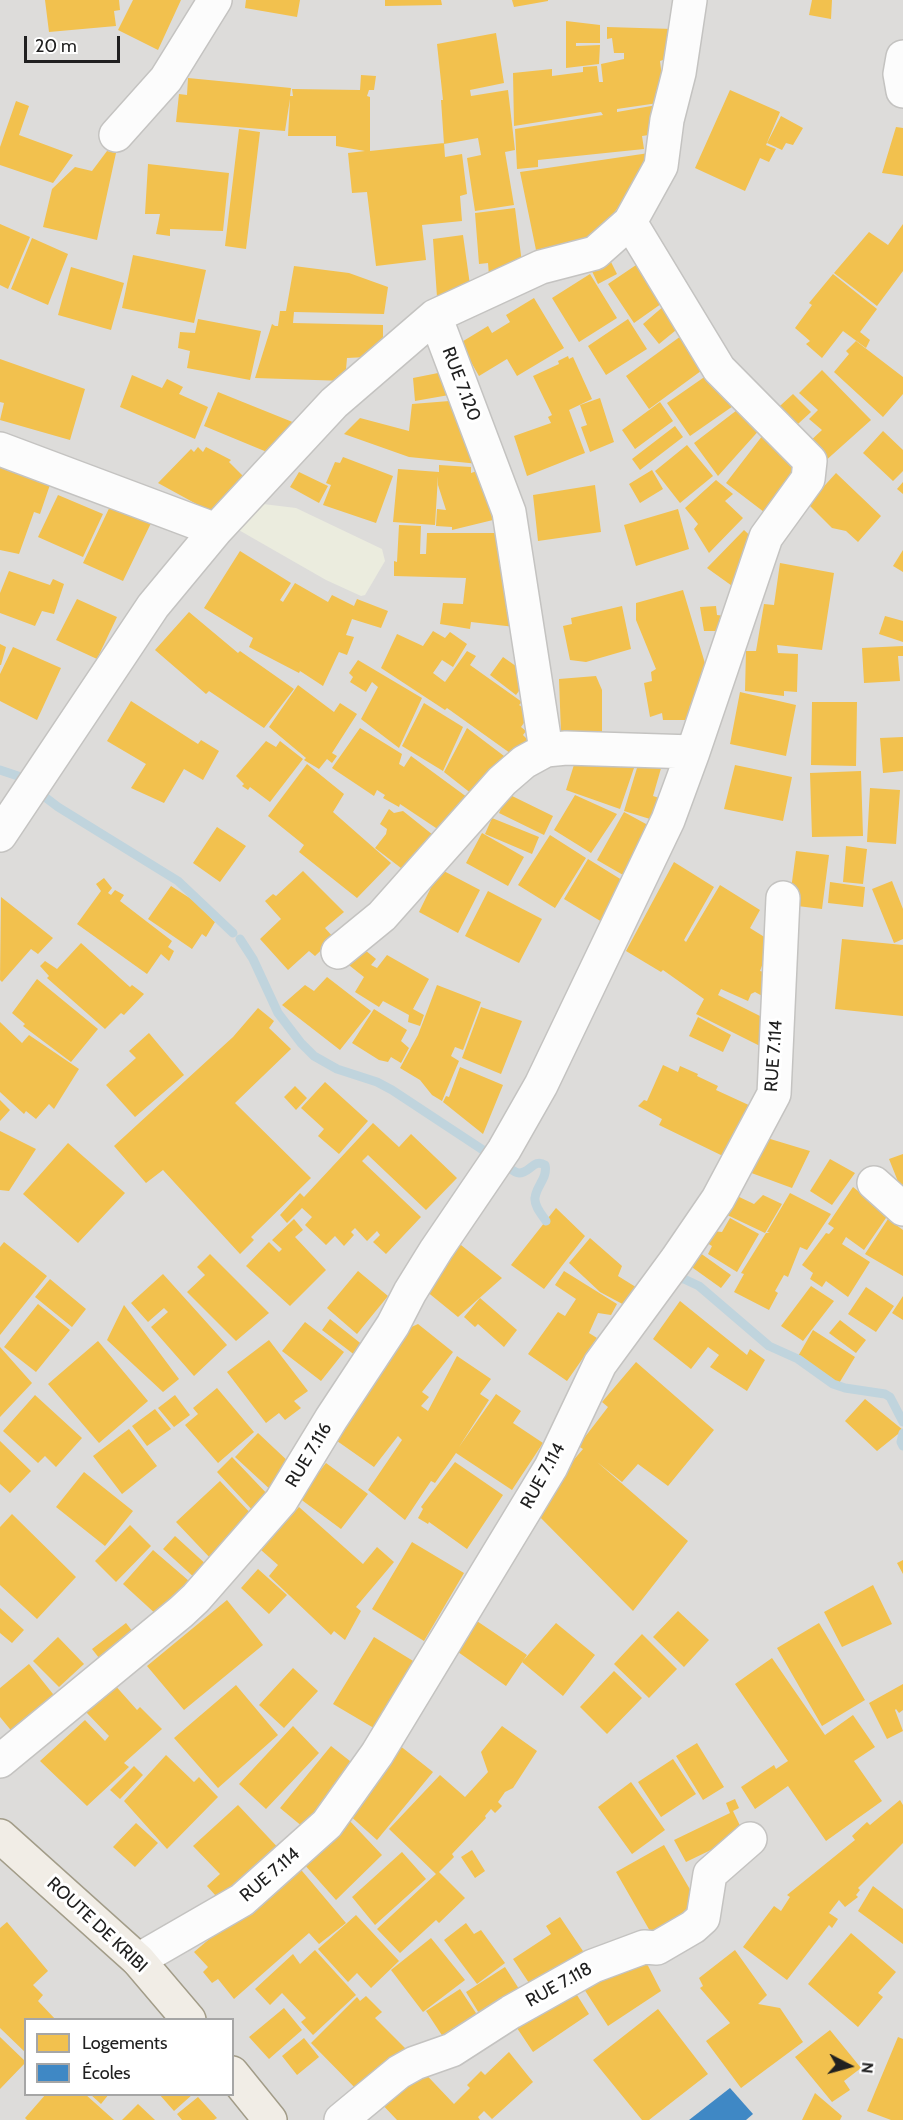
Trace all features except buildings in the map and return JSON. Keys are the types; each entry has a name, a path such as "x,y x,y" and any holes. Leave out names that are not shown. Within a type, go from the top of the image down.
{"main road":[{"name":"ROUTE DE KRIBI","path":"0,1836 138,1960 188,2018"},
{"path":"234,2075 270,2120"}],"street":[{"path":"116,135 166,79 215,0"},
{"path":"0,835 153,606 216,530 334,403 435,316 541,267 595,253 630,222 661,166 667,120 679,73 690,0"},
{"path":"903,57 900,74 903,91"},
{"name":"RUE 7.116","path":"0,1761 181,1612 269,1517 393,1325 436,1250 504,1150 541,1085 668,819 766,537 808,479 810,461 719,369 630,222"},
{"name":"RUE 7.120","path":"435,316 509,512 546,750"},
{"path":"0,449 216,530"},
{"path":"338,952 382,916 502,781 524,762 546,750 566,748 693,752"},
{"name":"RUE 7.114","path":"138,1960 242,1900 327,1824 377,1754 551,1467 600,1364 677,1259 718,1198 774,1094 783,898"},
{"path":"874,1183 903,1209"},
{"name":"RUE 7.118","path":"340,2120 399,2072 415,2063 452,2050 510,2012 592,1966 644,1947 657,1948 693,1927 703,1918 710,1874 750,1839"}],"shaded area":[{"path":"0,0 903,0 903,2120 0,2120"},
{"path":"263,504 296,508 382,549 385,561 365,595 361,596 326,580 237,529 243,519"}],"waterway":[{"path":"0,770 27,779 27,782"},
{"path":"37,791 58,807 178,881 233,933"},
{"path":"240,939 253,959 278,1013 314,1056 337,1069 377,1082 392,1090 489,1154"},
{"path":"502,1163 519,1173 538,1163 545,1165 545,1174 535,1201 546,1221"},
{"path":"672,1278 684,1279 699,1286 769,1346 798,1359 833,1384 885,1394 890,1397 903,1422"},
{"path":"903,1433 901,1442 903,1446"}]}
